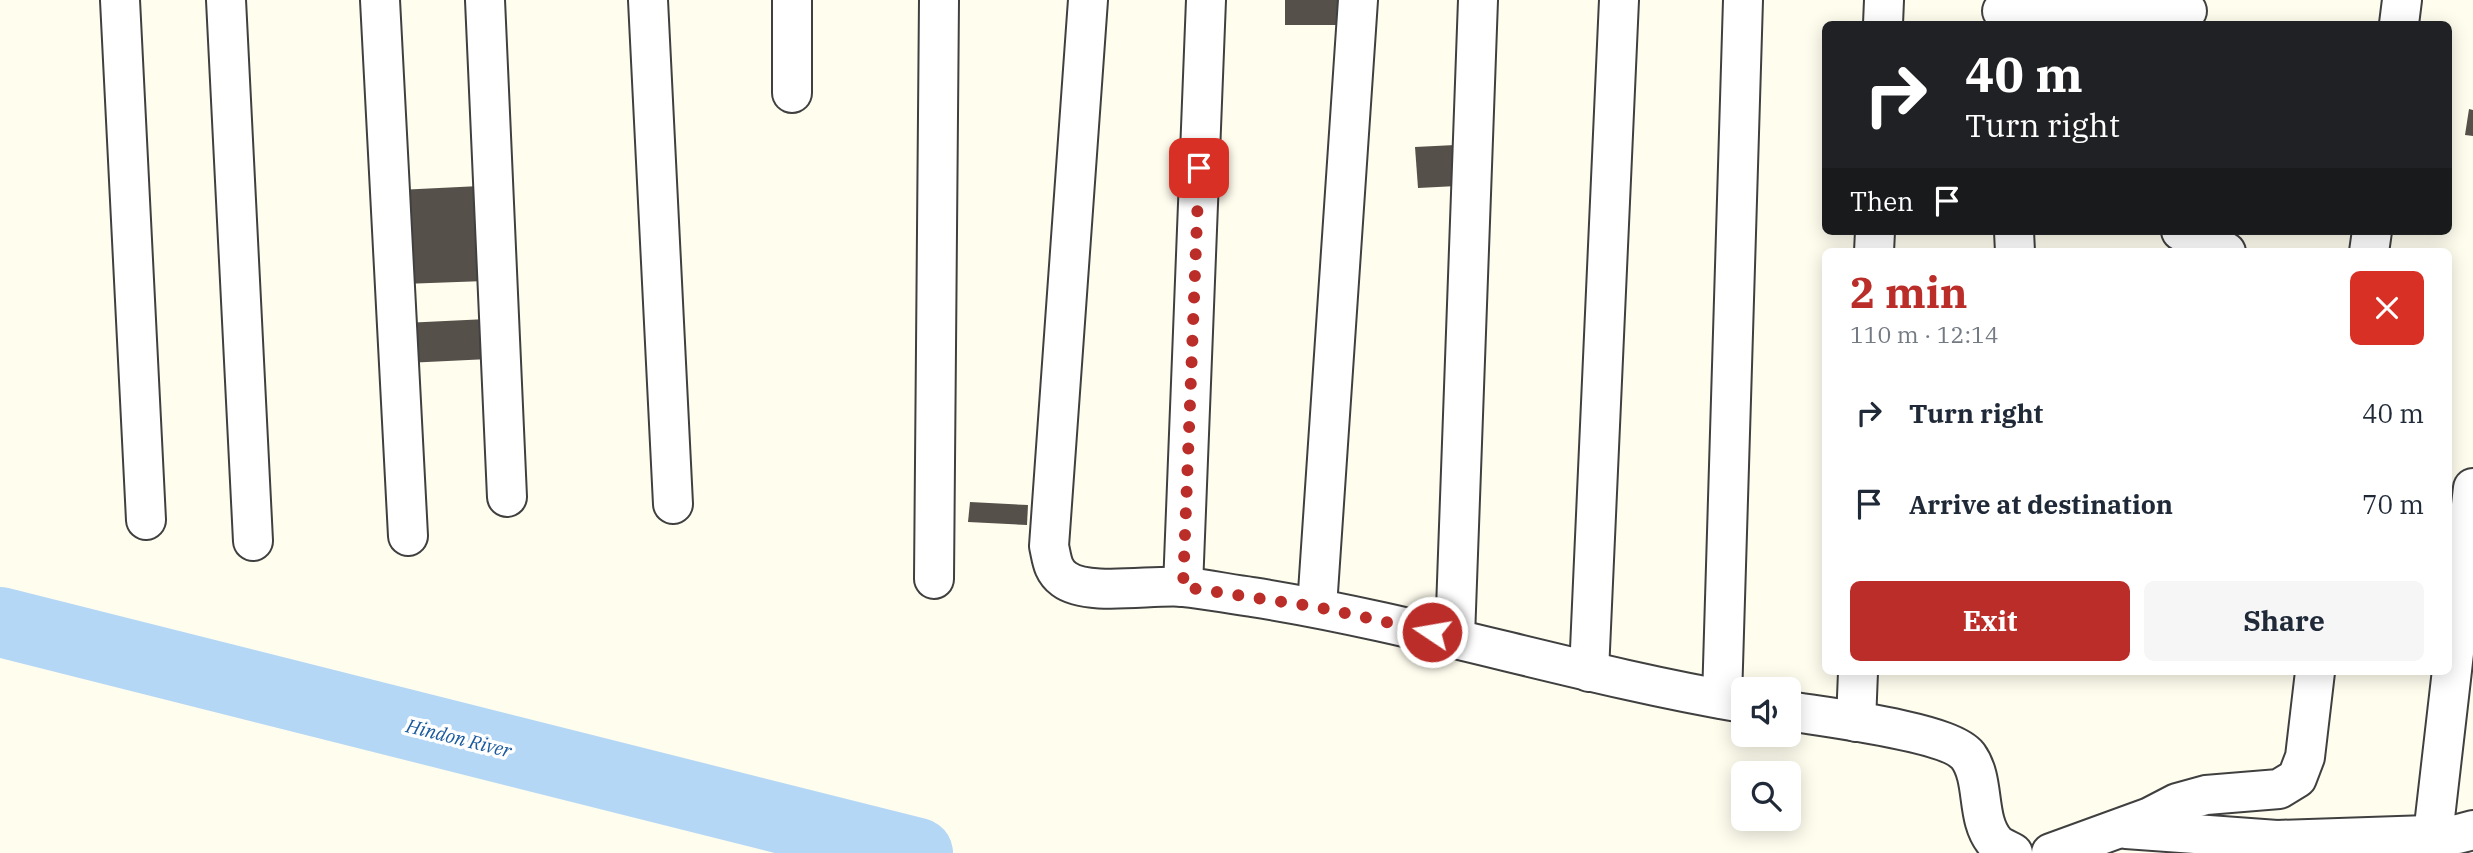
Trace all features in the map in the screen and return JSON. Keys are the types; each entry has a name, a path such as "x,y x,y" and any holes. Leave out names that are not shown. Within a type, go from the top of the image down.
{"street":[{"path":"226,0 253,541"},
{"path":"380,0 408,536"},
{"path":"485,0 507,497"},
{"path":"648,0 673,504"},
{"path":"792,0 792,93"},
{"path":"934,579 939,0"},
{"path":"1088,0 1049,546 1054,569 1065,580 1086,587 1183,587 1317,607 1455,637 1589,672 1731,701"},
{"path":"1183,587 1206,0"},
{"path":"1317,607 1358,0"},
{"path":"1455,637 1478,0"},
{"path":"1589,672 1619,0"},
{"path":"1732,677 1743,0"},
{"path":"1883,21 1884,0"},
{"path":"2399,21 2402,0"},
{"path":"129,1 146,520"},
{"path":"2002,12 2187,12"},
{"path":"2190,235 2217,248"},
{"path":"2452,670 2473,488"},
{"path":"1856,722 1858,675"},
{"path":"2051,853 2150,817 2177,803 2206,795 2279,789 2297,778 2305,757 2315,675"},
{"path":"2433,835 2451,675"},
{"path":"1801,713 1905,731 1955,745 1968,756 1976,774 1984,820 1996,844 2013,853"},
{"path":"2117,829 2277,840 2433,835 2473,830"}],"building":[{"path":"1285,0 1344,0 1344,25 1285,25"},
{"path":"2469,109 2473,110 2473,136 2465,135"},
{"path":"1455,145 1457,186 1418,188 1415,147"},
{"path":"480,186 485,281 403,284 398,190"},
{"path":"487,319 489,359 406,363 404,323"},
{"path":"970,502 1028,505 1027,525 968,522"}],"waterway":[{"name":"Hindon River","path":"0,622 918,853"}],"route":[{"path":"1199,168 1183,587 1317,607 1432,632"}]}
